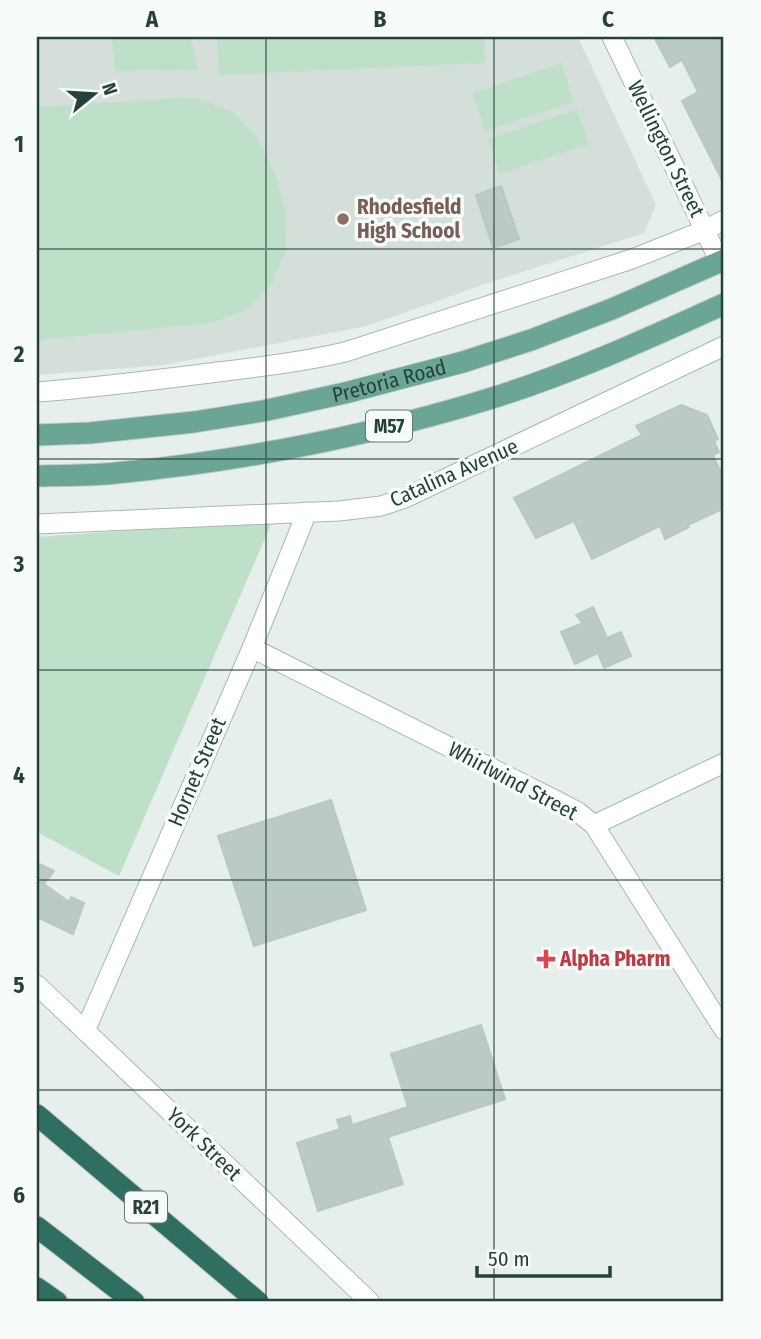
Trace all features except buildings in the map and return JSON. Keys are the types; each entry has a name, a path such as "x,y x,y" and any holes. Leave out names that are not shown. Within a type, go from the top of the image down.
{"highway":[{"name":"R21","path":"37,1115 258,1302"},
{"path":"37,1227 134,1302"},
{"path":"37,1288 57,1302"}],"main road":[{"name":"Pretoria Road","path":"37,435 90,433 194,422 263,411 358,390 463,362 531,340 612,309 722,261"},
{"name":"Pretoria Road","path":"37,476 113,473 198,464 295,447 402,423 491,398 566,371 641,342 724,304"}],"street":[{"name":"Wellington Street","path":"612,37 722,261"},
{"path":"37,392 272,365 345,352 632,259 724,220"},
{"name":"Catalina Avenue","path":"37,524 363,509 395,502 724,346"},
{"name":"Hornet Street","path":"85,1031 307,512"},
{"name":"Whirlwind Street","path":"251,648 561,803 594,825 724,1030"},
{"path":"594,825 724,763"},
{"name":"York Street","path":"37,985 370,1302"}],"shaded area":[{"name":"Rhodesfield High School","path":"37,37 578,37 656,205 644,233 485,284 367,326 164,365 37,375"}],"green space":[{"path":"112,37 190,37 198,70 115,71"},
{"path":"217,37 484,37 485,63 219,75"},
{"path":"562,63 574,102 485,131 473,93"},
{"path":"194,97 233,112 259,139 275,174 285,209 286,249 272,284 246,310 211,323 37,340 37,107"},
{"path":"577,109 589,144 500,174 488,139"},
{"path":"273,520 119,876 37,832 37,537"}],"place":[{"name":"Rhodesfield High School","path":"343,219"},
{"name":"Alpha Pharm","path":"546,959"}]}
